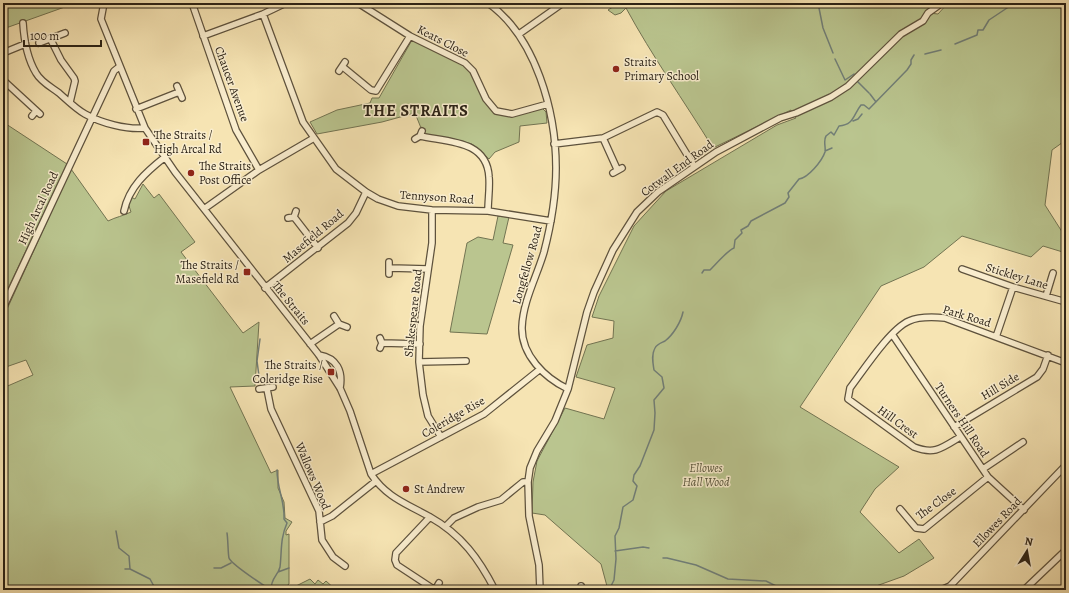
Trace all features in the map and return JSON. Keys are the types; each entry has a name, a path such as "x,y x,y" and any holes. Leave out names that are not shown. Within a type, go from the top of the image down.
{"street":[{"name":"The Straits","path":"104,3 101,19 144,128 204,209 319,355 340,388 350,411 372,474 385,492 398,501 430,517 445,527 467,546 482,566 495,590"},
{"name":"Chaucer Avenue","path":"192,3 236,130 259,170"},
{"path":"203,36 263,14 286,3"},
{"name":"Keats Close","path":"358,3 410,36 469,67 491,107 498,112 512,114 548,104"},
{"name":"Longfellow Road","path":"488,3 508,21 519,34 542,82 548,104 556,168 551,221 544,251 528,300 522,327 525,345 540,370 557,384 568,389"},
{"path":"519,34 563,3"},
{"name":"Cotwall End Road","path":"540,590 539,565 529,516 528,482 532,461 555,421 568,389 587,312 613,250 637,212 658,192 694,166 754,131 780,118 796,113 831,97 848,86 900,34 923,21 928,13 942,3"},
{"name":"Tennyson Road","path":"263,14 303,122 336,169 366,192 378,199 398,206 432,210 488,211 551,221"},
{"path":"23,23 24,44 38,76 84,114 133,129 144,128"},
{"path":"39,43 65,33"},
{"path":"342,67 371,90 376,90 410,36"},
{"path":"50,38 61,60 75,81 70,102"},
{"path":"3,53 24,44"},
{"name":"High Arcal Road","path":"3,308 114,71 119,67"},
{"path":"3,80 36,114"},
{"path":"177,86 182,98"},
{"path":"136,110 179,92"},
{"path":"554,144 603,138 650,114 657,112 663,115 694,166"},
{"path":"419,135 450,140 470,146 480,155 486,163 488,171 488,211"},
{"path":"204,209 259,170 314,138"},
{"path":"603,138 617,170"},
{"path":"124,211 123,204 139,179 164,157"},
{"name":"Masefield Road","path":"265,288 318,248 352,219 366,192"},
{"name":"Shakespeare Road","path":"432,210 432,243 419,362 423,395 428,416 441,437"},
{"path":"296,211 291,217 318,248"},
{"path":"389,274 389,265 428,269"},
{"name":"Stickley Lane","path":"962,269 1013,287 1066,302"},
{"path":"1046,296 1053,273"},
{"path":"996,337 1013,287"},
{"path":"334,316 339,324 347,327"},
{"name":"Park Road","path":"848,398 850,388 892,334 908,321 932,317 945,318 1066,363"},
{"path":"310,344 339,324"},
{"name":"Turners Hill Road","path":"892,334 988,477 1024,510"},
{"path":"380,343 420,344"},
{"path":"319,355 328,357 334,361 341,374 340,388"},
{"name":"Hill Side","path":"954,427 1037,377 1048,356"},
{"path":"419,362 466,361"},
{"name":"Coleridge Rise","path":"372,474 484,414 540,370"},
{"name":"Wallows Wood","path":"259,389 270,388 271,409 319,511 322,540 333,557 345,566"},
{"name":"Hill Crest","path":"848,398 918,449 936,451 960,437"},
{"path":"983,469 1023,442"},
{"name":"Ellowes Road","path":"941,590 952,588 1066,465"},
{"name":"The Close","path":"900,509 916,528 924,528 988,477"},
{"path":"320,522 332,516 376,480"},
{"path":"445,527 454,518 478,507 501,500 523,482 528,482"},
{"path":"430,517 396,553 395,560 397,565 435,590 440,583"},
{"path":"1024,590 1066,550"}],"green space":[{"path":"3,3 76,3 3,29"},
{"name":"Ellowes Hall Wood","path":"619,3 936,3 929,13 938,14 948,3 1066,3 1066,140 1052,150 1045,205 1066,238 1066,253 1043,246 1031,257 962,236 924,267 881,286 800,407 899,467 875,489 860,512 899,553 919,539 934,558 904,576 865,590 608,590 601,564 545,515 532,513 533,482 537,461 565,408 604,419 615,388 576,377 587,345 613,338 614,321 592,317 599,296 634,226 666,191 777,125 796,118 791,110 713,148 657,61 626,8 621,13 615,15 608,10"},
{"path":"412,40 465,64 491,110 496,113 542,108 546,112 547,123 520,126 519,142 495,152 489,159 472,144 450,138 426,135 421,128 415,113 382,122 317,134 310,122 337,110 370,103 372,98 379,98"},
{"path":"3,122 67,164 3,299"},
{"path":"71,169 108,221 131,212 128,203 131,197 135,199 143,184 154,198 159,194 195,242 181,252 243,333 259,322 255,386 230,387 271,473 278,470 278,488 284,502 285,518 292,522 286,531 286,535 289,534 289,584 282,590 3,590 3,388 33,375 26,360 3,368 3,318"},
{"path":"498,216 509,217 503,243 513,245 487,334 450,332 467,243 478,237 493,240"},
{"path":"310,579 315,584 318,580 323,584 326,581 336,590 288,590"}],"waterway":[{"path":"818,3 823,28 833,53"},
{"path":"955,44 977,35 978,30 983,30 989,20 1010,6 1011,3"},
{"path":"925,54 941,50"},
{"path":"702,273 704,270 710,270 725,254 734,248 735,240 742,233 741,230 748,226 751,221 785,203 789,197 788,193 799,179 806,176 821,160 825,152 826,136 831,132 834,135 839,126 848,124 853,119 861,105 864,105 869,109 907,70 914,55"},
{"path":"835,59 845,80 854,74"},
{"path":"857,81 869,93"},
{"path":"870,94 876,102"},
{"path":"853,121 858,119 862,114"},
{"path":"825,151 832,148"},
{"path":"610,588 614,580 616,559 615,536 619,528 623,507 633,500 637,486 633,481 634,475 640,466 654,430 654,400 664,388 662,377 654,370 653,353 655,348 674,332 679,324 683,312"},
{"path":"259,376 257,361 260,339"},
{"path":"271,590 273,579 278,573 280,567 282,539 287,523 284,519 277,470"},
{"path":"116,531 119,548 129,556 130,569 150,579 156,590"},
{"path":"227,533 229,558 231,561 271,590"},
{"path":"615,551 643,547 649,548"},
{"path":"663,558 696,565 728,579 766,581 784,590"},
{"path":"214,568 221,568 231,563"},
{"path":"278,572 289,568"},
{"path":"125,569 130,569"}],"place":[{"name":"Straits Primary School","path":"616,69"},
{"name":"The Straits / High Arcal Rd","path":"146,142"},
{"name":"The Straits Post Office","path":"191,173"},
{"name":"The Straits / Masefield Rd","path":"247,272"},
{"name":"The Straits / Coleridge Rise","path":"331,372"},
{"name":"St Andrew","path":"406,489"}],"district":[{"name":"THE STRAITS","path":"416,111"}]}
